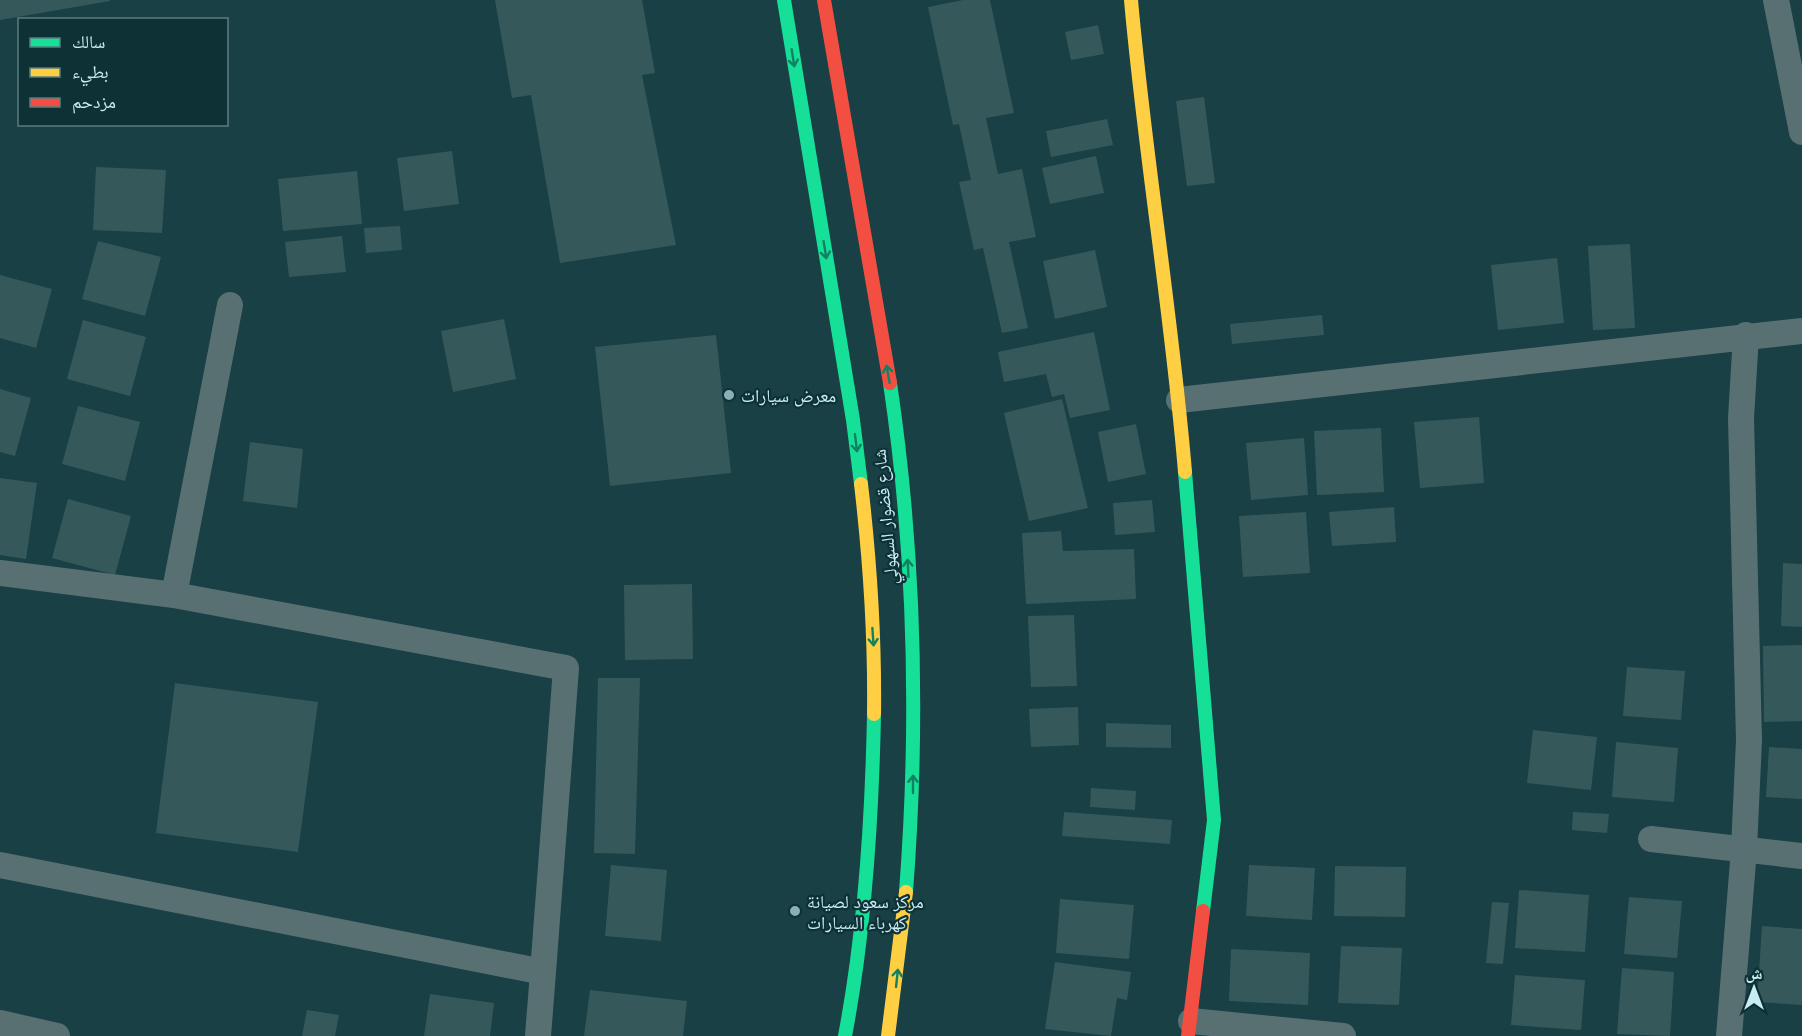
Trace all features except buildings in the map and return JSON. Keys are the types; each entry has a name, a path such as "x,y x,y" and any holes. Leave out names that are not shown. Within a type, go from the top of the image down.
{"main road":[{"path":"784,0 853,420 867,533 875,659 872,803 852,1000 845,1036"},
{"name":"شارع قضوار السهولي","path":"824,0 895,415 908,558 913,661 913,793 904,921 888,1036"},
{"path":"1131,0 1139,92 1179,400 1214,820 1189,1028"}],"street":[{"path":"1776,0 1802,132"},
{"path":"174,595 230,305"},
{"path":"1179,400 1746,335 1802,331"},
{"path":"1729,1036 1744,849 1749,740 1741,418 1746,335"},
{"path":"0,573 174,595 566,668 538,1036"},
{"path":"1651,839 1802,856"},
{"path":"0,865 543,972"},
{"path":"0,1023 57,1036"},
{"path":"1189,1028 1343,1036"}],"traffic: fast":[{"path":"784,0 853,420 861,484"},
{"path":"890,383 905,510 912,637 912,765 906,892"},
{"path":"1185,472 1214,820 1203,911"},
{"path":"845,1036 858,956 866,876 874,714"}],"traffic: slow":[{"path":"1131,0 1185,472"},
{"path":"861,484 871,599 874,714"},
{"path":"888,1036 906,892"}],"traffic: jam":[{"path":"824,0 890,383"},
{"path":"1188,1036 1203,911"}],"place":[{"name":"معرض سيارات","path":"729,395"},
{"name":"مركز سعود لصيانة كهرباء السيارات","path":"795,911"}]}
